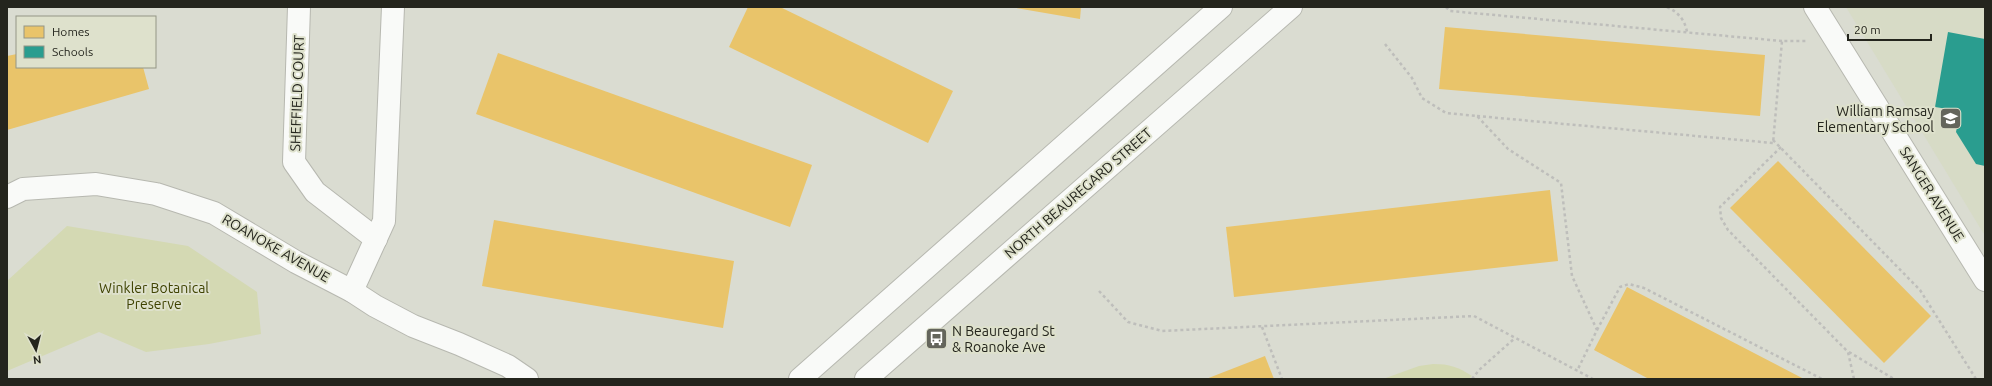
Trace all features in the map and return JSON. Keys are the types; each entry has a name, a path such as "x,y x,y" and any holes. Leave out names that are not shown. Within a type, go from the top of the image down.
{"street":[{"name":"SHEFFIELD COURT","path":"299,7 294,162 315,192 376,239"},
{"path":"352,291 384,222 393,7"},
{"path":"800,379 1221,7"},
{"name":"NORTH BEAUREGARD STREET","path":"866,379 1291,7"},
{"name":"SANGER AVENUE","path":"1815,7 1985,280"},
{"name":"ROANOKE AVENUE","path":"7,197 23,189 96,184 156,194 214,213 296,262 352,291 375,306 413,326 459,344 508,366 527,379"}],"path":[{"path":"1446,7 1450,11 1782,41 1806,42 1828,27"},
{"path":"1668,7 1680,16 1686,25 1686,32"},
{"path":"1385,44 1412,78 1422,98 1446,113 1773,143 1782,41"},
{"path":"1477,116 1508,149 1561,182 1572,276 1597,330"},
{"path":"1773,139 1920,290 1976,379"},
{"path":"1781,147 1720,208 1721,218 1728,230 1848,352 1894,379"},
{"path":"1577,371 1620,287 1629,284 1644,288 1822,379"},
{"path":"1099,291 1128,322 1162,331 1474,316 1593,379"},
{"path":"1262,327 1282,379"},
{"path":"1472,379 1479,370 1515,338"},
{"path":"1848,352 1854,379"}],"shaded area":[{"name":"William Ramsay Elementary School","path":"1846,7 1985,7 1985,235 1982,231"}],"green space":[{"name":"Winkler Botanical Preserve","path":"67,226 188,246 257,292 261,334 209,344 146,352 99,332 7,371 7,281"},
{"path":"1433,364 1454,367 1472,376 1469,379 1383,379 1419,366"}],"building: Homes":[{"path":"748,7 780,7 953,91 928,143 729,47"},
{"path":"1010,7 1081,7 1080,19"},
{"path":"1445,27 1765,55 1760,116 1439,89"},
{"path":"498,53 812,165 790,227 476,114"},
{"path":"16,54 16,68 143,68 149,89 7,130 7,56"},
{"path":"1778,161 1931,316 1884,363 1730,208"},
{"path":"1550,190 1558,261 1234,297 1226,227"},
{"path":"494,220 734,261 723,328 482,286"},
{"path":"1627,287 1804,379 1649,379 1594,350"},
{"path":"1265,356 1274,379 1206,379"}],"building: Schools":[{"path":"1948,32 1985,39 1985,166 1976,164 1956,132 1960,111 1935,107"}],"place":[{"name":"William Ramsay Elementary School","path":"1950,119"},
{"name":"N Beauregard St & Roanoke Ave","path":"936,339"}]}
